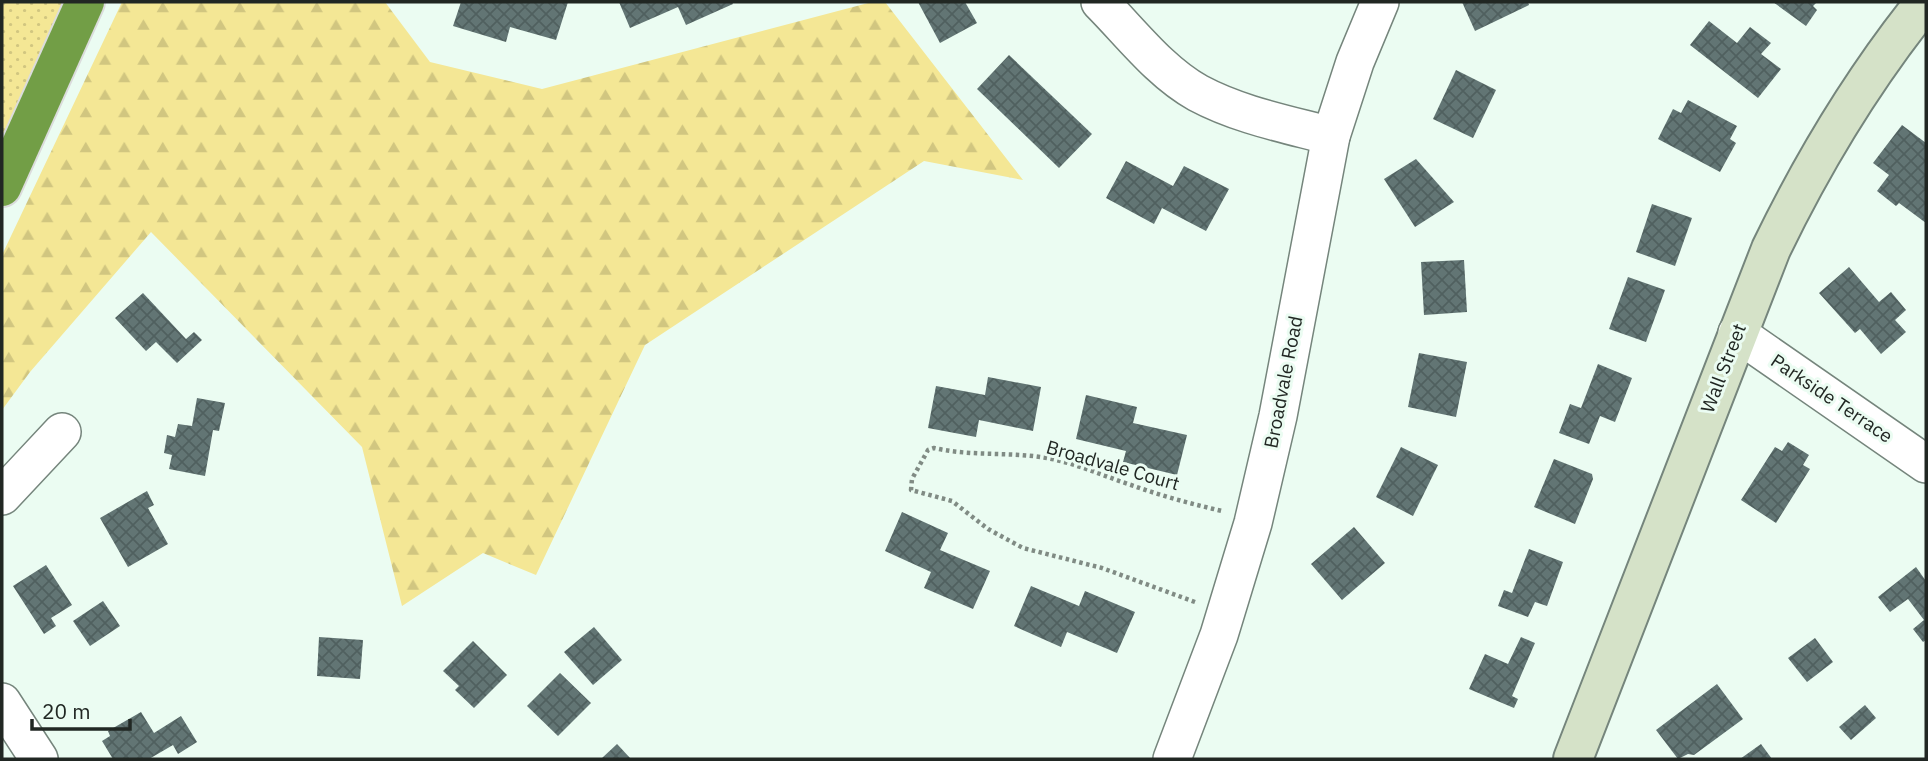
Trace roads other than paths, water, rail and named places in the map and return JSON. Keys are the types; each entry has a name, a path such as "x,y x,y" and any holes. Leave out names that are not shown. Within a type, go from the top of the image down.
{"highway":[{"path":"2,187 85,2"}],"street":[{"path":"1100,2 1164,68 1196,92 1237,111 1331,136"},
{"name":"Broadvale Road","path":"1172,759 1226,613 1254,519 1278,415 1331,136 1354,62 1380,2"},
{"name":"Wall Street","path":"1584,752 1737,333 1771,249 1808,172 1851,102 1924,2"},
{"name":"Parkside Terrace","path":"1737,333 1926,464"},
{"path":"2,496 62,432"},
{"path":"2,702 39,759"}]}
